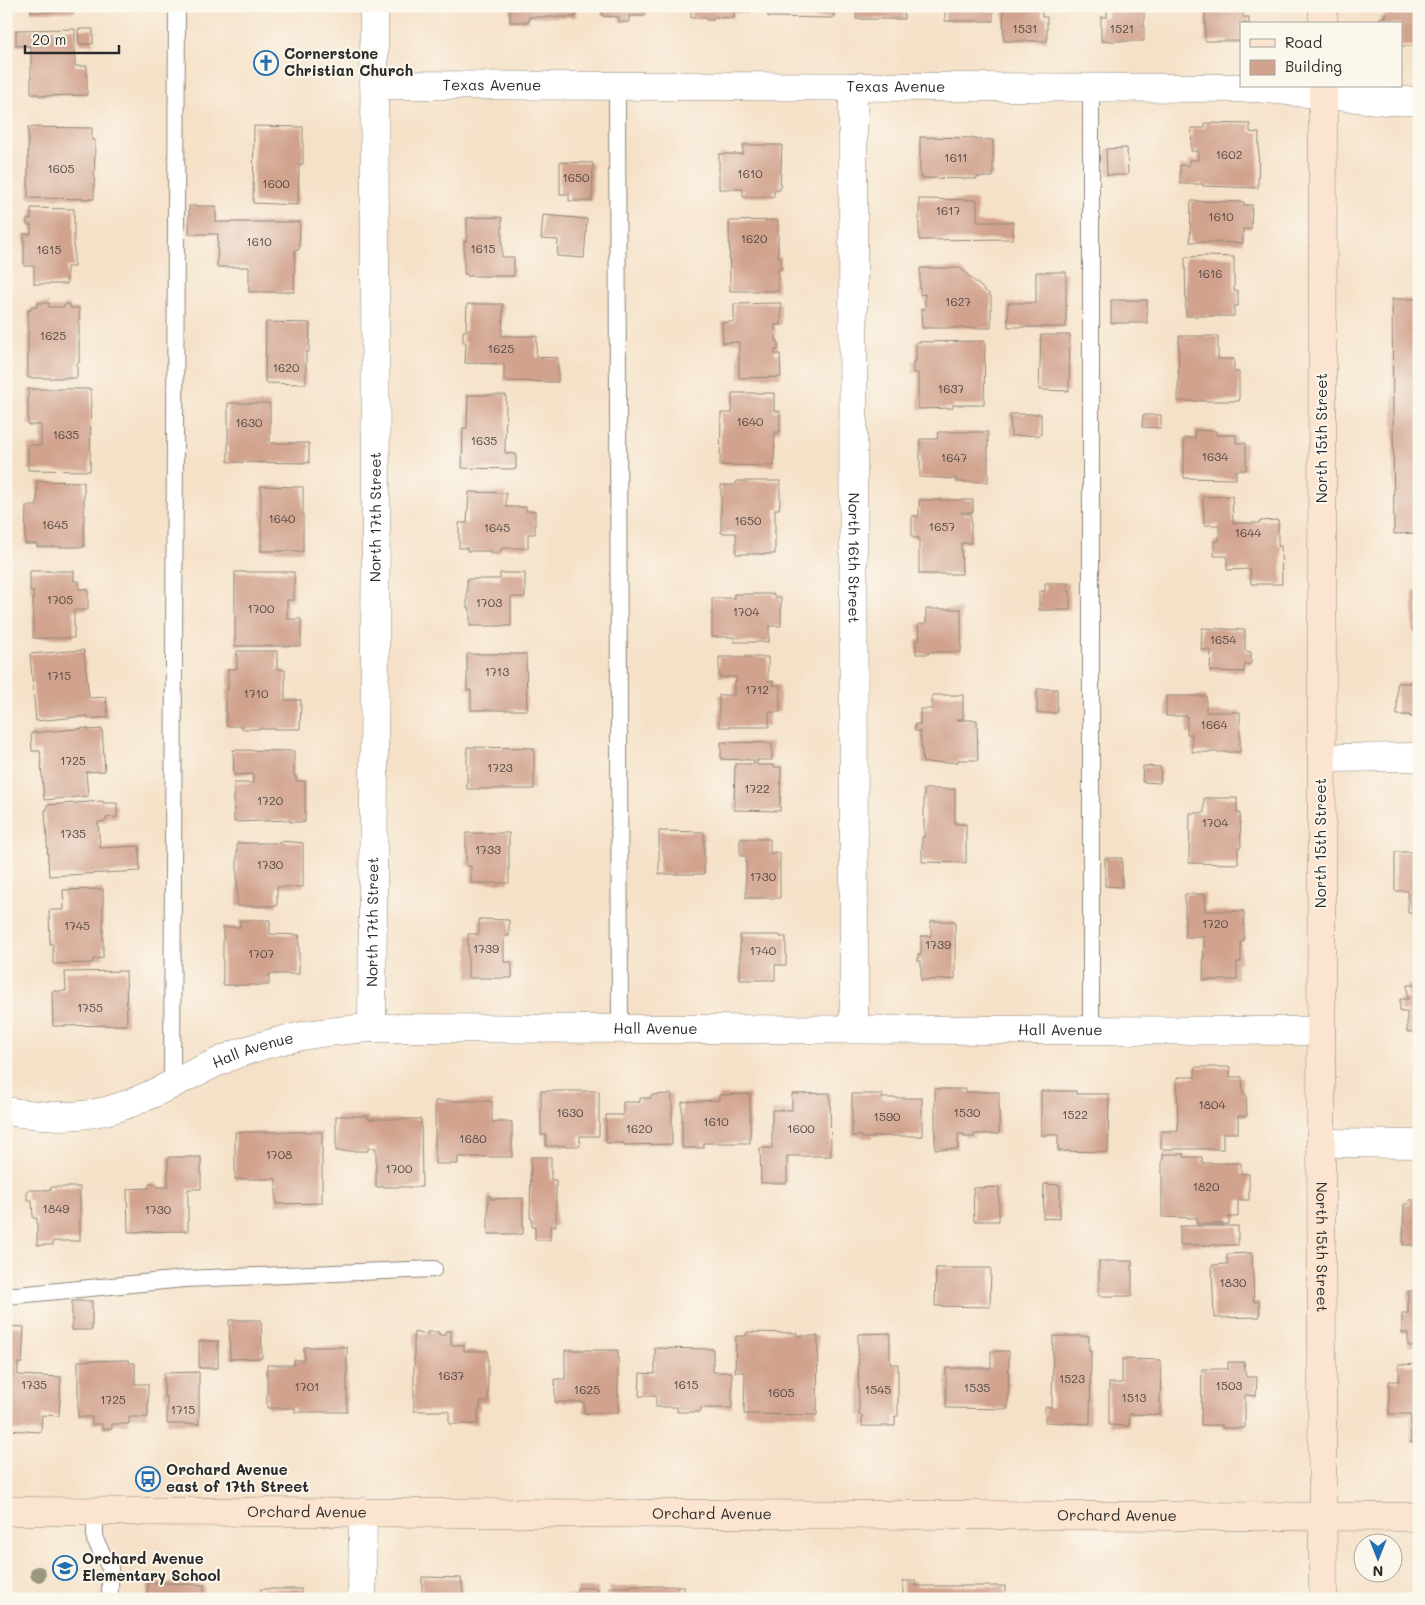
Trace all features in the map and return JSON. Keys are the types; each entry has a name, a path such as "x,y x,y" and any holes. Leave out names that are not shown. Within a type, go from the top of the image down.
{"street":[{"name":"North 17th Street","path":"372,1028 376,514 374,6"},
{"path":"1323,22 1324,6"},
{"name":"Texas Avenue","path":"374,85 1256,88 1323,90 1387,101 1419,101"},
{"name":"North 16th Street","path":"853,87 854,1029"},
{"name":"North 15th Street","path":"1323,90 1321,1031 1323,1599"},
{"path":"1322,758 1419,758"},
{"name":"Hall Avenue","path":"6,1111 36,1116 82,1115 106,1111 152,1093 210,1065 285,1038 318,1032 372,1028 1321,1031"},
{"path":"1321,1143 1419,1144"},
{"name":"Orchard Avenue","path":"6,1511 1419,1516"},
{"path":"362,1599 363,1512"}],"lane":[{"path":"172,1084 177,6"},
{"path":"617,86 620,1028"},
{"path":"1091,88 1091,1030"},
{"path":"6,1296 184,1279 434,1269"},
{"path":"96,1511 95,1540 110,1568 110,1599"}],"building":[{"path":"31,6 75,6 75,12 31,12"},
{"path":"510,6 576,6 576,17 529,17 529,22 510,22"},
{"path":"602,6 663,6 663,11 645,10 645,16 629,16 629,22 619,22 619,17 602,16"},
{"path":"691,6 750,6 750,12 734,12 734,18 713,17 713,20 706,20 706,18 691,18"},
{"path":"768,6 843,6 843,12 834,11 833,18 768,17"},
{"path":"856,6 904,6 904,19 856,19"},
{"path":"945,6 993,6 993,21 945,21"},
{"path":"1003,6 1042,6 1042,17 1047,17 1047,41 1004,41"},
{"path":"1107,6 1144,6 1144,41 1101,41 1101,17 1107,17"},
{"path":"1205,6 1243,6 1243,17 1249,17 1249,22 1240,22 1240,41 1205,41"},
{"path":"1386,6 1419,6 1419,46 1402,46 1402,22 1380,22 1380,17 1386,17"},
{"path":"75,29 75,66 87,66 87,95 39,96 39,94 31,94 31,46 16,46 16,30"},
{"path":"78,29 93,29 93,44 79,44"},
{"path":"1205,123 1250,124 1250,132 1259,133 1258,188 1180,184 1180,165 1189,166 1189,160 1198,160 1198,151 1191,151 1192,128 1205,128"},
{"path":"254,126 303,127 303,164 299,164 298,205 253,203"},
{"path":"28,127 92,128 92,140 95,140 94,199 28,198"},
{"path":"920,137 993,140 993,177 977,177 977,179 920,178"},
{"path":"743,145 782,145 780,190 774,190 774,197 743,197 743,189 719,189 719,154 743,154"},
{"path":"1127,148 1128,175 1107,175 1106,149"},
{"path":"560,162 593,163 592,201 569,201 569,194 560,194"},
{"path":"919,199 977,200 977,222 1013,222 1013,239 919,240"},
{"path":"1191,201 1244,202 1244,205 1252,205 1251,229 1243,229 1243,243 1190,242"},
{"path":"189,206 216,206 216,222 300,222 299,250 295,250 294,292 249,292 249,267 217,267 218,234 189,234"},
{"path":"31,208 74,209 74,267 67,267 67,284 34,284 34,266 24,266 24,234 31,234 31,225 27,225 27,219 31,219"},
{"path":"543,215 587,219 584,258 557,256 558,240 541,239"},
{"path":"502,217 502,257 514,257 514,276 467,276 467,274 464,274 464,241 467,241 467,218"},
{"path":"778,220 778,257 781,257 781,269 778,269 778,291 730,291 729,221"},
{"path":"1185,257 1234,257 1234,291 1238,291 1238,306 1234,306 1234,316 1186,316"},
{"path":"920,268 960,268 991,296 991,328 922,328 921,309 925,309 925,294 920,295"},
{"path":"1036,272 1066,272 1066,327 1008,327 1008,303 1036,303"},
{"path":"1392,299 1419,299 1419,533 1394,534"},
{"path":"1111,300 1147,300 1147,323 1111,323"},
{"path":"37,303 49,303 49,307 64,307 65,304 70,304 70,308 79,308 79,363 77,363 77,378 28,378 28,310 31,310 31,307 37,307"},
{"path":"781,303 781,325 775,325 778,350 775,350 775,354 780,354 781,377 739,378 739,342 723,343 722,322 734,322 734,304"},
{"path":"467,304 503,304 502,336 537,336 536,357 558,358 558,382 504,381 504,364 465,363 466,342 463,342 463,331 466,331"},
{"path":"266,322 310,323 309,352 306,352 306,384 265,383"},
{"path":"1041,335 1070,335 1069,391 1039,390"},
{"path":"1179,336 1218,336 1218,359 1234,359 1234,372 1239,372 1239,401 1178,401"},
{"path":"985,341 984,405 953,405 953,408 918,409 918,373 913,373 913,361 916,361 916,342"},
{"path":"28,389 91,389 90,471 28,470 28,445 41,445 41,425 28,425"},
{"path":"732,393 774,393 774,411 780,411 780,432 775,432 774,466 720,465 721,413 732,413"},
{"path":"468,395 506,395 505,453 516,454 516,469 462,468 463,428 467,428"},
{"path":"228,403 270,403 270,443 309,443 309,463 228,462"},
{"path":"1010,414 1041,414 1041,435 1011,436"},
{"path":"1143,415 1161,415 1161,428 1142,427"},
{"path":"1195,430 1216,431 1216,435 1236,435 1236,443 1246,443 1246,470 1236,470 1236,479 1184,478 1184,438 1195,438"},
{"path":"938,432 988,432 988,482 957,482 957,479 920,477 920,439 937,439"},
{"path":"37,481 84,482 84,547 37,547 37,544 25,544 26,506 37,506"},
{"path":"736,481 780,481 779,509 775,509 775,554 736,554 736,533 721,533 721,485 736,485"},
{"path":"261,486 303,487 303,551 261,551"},
{"path":"469,492 506,493 506,507 526,507 526,511 535,511 535,534 528,534 528,548 502,548 499,553 491,553 491,551 467,551 467,548 459,548 459,523 467,523"},
{"path":"1232,496 1233,523 1260,523 1260,521 1278,520 1278,546 1281,546 1282,584 1251,584 1250,569 1227,570 1227,556 1214,556 1214,541 1219,541 1219,525 1204,525 1203,497"},
{"path":"919,500 973,500 973,512 961,512 962,514 971,514 971,543 961,543 962,574 919,574 919,538 912,538 912,516 919,516"},
{"path":"30,571 74,571 74,581 79,581 79,589 88,589 88,610 74,610 74,638 33,638 33,591 30,591"},
{"path":"235,572 294,572 294,600 287,600 287,619 301,619 301,646 235,646"},
{"path":"500,573 525,573 525,597 511,597 511,626 470,626 470,608 467,608 467,579 500,579"},
{"path":"1045,583 1068,583 1070,610 1039,610 1039,591 1045,591"},
{"path":"1413,591 1419,591 1419,632 1413,632"},
{"path":"734,594 774,594 774,597 781,597 781,626 769,626 769,642 734,642 734,637 712,637 712,598 734,598"},
{"path":"926,609 961,609 961,652 916,654 916,640 920,640 918,624 926,624"},
{"path":"1202,628 1245,630 1245,651 1251,652 1251,664 1245,664 1244,672 1210,671 1211,650 1201,650"},
{"path":"84,650 89,698 106,697 108,717 88,719 88,716 36,721 30,654"},
{"path":"237,651 277,651 277,669 285,670 285,700 301,700 300,729 242,729 242,726 226,726 228,669 237,669"},
{"path":"467,654 526,654 527,710 471,710 471,690 467,690"},
{"path":"719,657 768,657 768,681 773,681 773,685 780,685 780,712 769,712 769,727 719,727 719,695 734,695 736,677 719,677"},
{"path":"1410,681 1419,681 1419,717 1397,715 1397,683 1410,683"},
{"path":"1037,689 1057,689 1057,713 1037,713"},
{"path":"932,695 963,695 963,719 957,720 977,720 978,760 923,763 920,731 915,731 915,724 920,724 920,709 932,709"},
{"path":"1166,696 1206,696 1206,712 1240,712 1240,752 1192,752 1192,734 1187,734 1187,716 1166,716"},
{"path":"88,728 88,730 102,729 105,771 86,772 88,796 44,800 40,751 32,751 31,733"},
{"path":"721,742 772,743 772,760 757,760 757,765 781,767 780,811 734,810 735,764 754,764 754,760 721,759"},
{"path":"467,747 534,748 534,789 467,789"},
{"path":"233,750 294,751 294,776 296,776 296,781 305,781 305,822 290,822 290,820 234,822 234,783 253,783 253,774 234,775"},
{"path":"1143,766 1161,767 1160,783 1142,782"},
{"path":"924,789 955,789 955,824 966,824 966,863 922,862"},
{"path":"1204,798 1237,798 1237,813 1240,813 1241,847 1238,847 1238,864 1189,863 1190,813 1204,813"},
{"path":"103,801 103,803 117,803 117,817 106,818 106,821 98,822 100,848 139,846 140,871 49,876 45,810 47,810 47,805"},
{"path":"659,831 704,832 704,874 659,874"},
{"path":"466,833 509,833 509,883 471,883 471,866 466,866"},
{"path":"740,839 770,839 770,853 780,853 780,898 746,898 746,856 740,856"},
{"path":"281,841 303,843 303,887 277,887 277,906 237,906 237,843 281,843"},
{"path":"1395,852 1419,852 1419,913 1408,913 1408,891 1395,891"},
{"path":"1105,858 1122,858 1122,887 1105,886"},
{"path":"103,889 103,958 93,959 93,963 53,964 53,944 50,944 49,910 64,910 63,890"},
{"path":"1185,894 1205,894 1205,911 1244,911 1244,941 1241,941 1241,962 1237,962 1237,980 1203,980 1204,937 1185,937"},
{"path":"479,919 509,920 509,936 504,936 504,962 512,962 512,978 468,978 468,934 479,934"},
{"path":"240,920 270,920 270,934 299,935 299,974 269,974 269,985 223,985 223,927 240,927"},
{"path":"931,921 955,921 955,979 921,980 921,961 918,961 918,954 921,954 921,936 931,936"},
{"path":"740,935 780,935 780,937 786,937 786,965 775,965 775,980 740,980"},
{"path":"126,971 127,1025 53,1026 52,991 66,991 65,972"},
{"path":"1407,985 1419,985 1419,1032 1407,1032 1407,1012 1400,1012 1400,999 1408,999"},
{"path":"1195,1067 1230,1067 1230,1077 1242,1077 1243,1094 1246,1094 1247,1116 1238,1116 1238,1133 1223,1133 1223,1149 1161,1149 1161,1131 1178,1131 1177,1077 1195,1077"},
{"path":"935,1089 966,1089 966,1092 999,1092 999,1134 974,1134 974,1137 964,1137 964,1134 958,1134 958,1149 935,1149"},
{"path":"541,1091 599,1091 599,1136 580,1136 580,1146 546,1146 546,1135 541,1135"},
{"path":"1041,1091 1076,1091 1076,1094 1109,1094 1108,1152 1058,1151 1058,1135 1041,1135"},
{"path":"830,1093 831,1156 787,1156 787,1183 761,1183 760,1148 772,1148 772,1110 792,1110 792,1094"},
{"path":"672,1094 672,1144 624,1145 624,1143 606,1143 606,1115 623,1115 623,1102 640,1102 640,1098 651,1098 651,1095"},
{"path":"750,1094 750,1143 703,1143 703,1148 682,1148 682,1102 719,1100 719,1095"},
{"path":"852,1094 882,1094 882,1098 922,1098 922,1136 873,1136 873,1138 862,1138 862,1136 852,1136"},
{"path":"435,1101 492,1101 492,1122 512,1122 512,1157 458,1157 458,1164 435,1164"},
{"path":"336,1116 368,1116 368,1119 421,1119 422,1187 376,1187 376,1148 368,1148 368,1151 336,1151"},
{"path":"235,1132 322,1132 322,1203 276,1204 276,1179 235,1179"},
{"path":"1163,1154 1184,1154 1184,1157 1202,1157 1202,1163 1241,1163 1241,1174 1249,1174 1249,1200 1238,1200 1238,1217 1229,1217 1229,1224 1197,1224 1197,1218 1162,1217"},
{"path":"168,1157 201,1157 201,1189 188,1189 188,1231 128,1232 127,1189 149,1188 149,1184 157,1184 157,1187 168,1187"},
{"path":"531,1157 551,1157 551,1180 556,1180 556,1226 550,1226 550,1240 535,1240 535,1227 532,1227 532,1218 530,1218"},
{"path":"1044,1184 1060,1185 1060,1219 1043,1218"},
{"path":"51,1187 80,1187 80,1241 53,1241 53,1245 37,1245 37,1218 33,1218 32,1200 27,1200 27,1190 51,1190"},
{"path":"999,1187 999,1221 974,1221 973,1188"},
{"path":"488,1196 491,1196 491,1199 523,1198 523,1234 488,1234"},
{"path":"1409,1200 1419,1200 1419,1245 1403,1245 1404,1204 1409,1204"},
{"path":"1180,1226 1238,1226 1238,1245 1180,1245"},
{"path":"1252,1253 1254,1302 1259,1301 1260,1317 1214,1318 1212,1265 1227,1264 1227,1254"},
{"path":"1099,1261 1132,1261 1132,1296 1099,1296"},
{"path":"936,1268 991,1268 990,1307 935,1306"},
{"path":"1408,1291 1419,1291 1419,1346 1408,1346 1408,1333 1402,1333 1402,1313 1408,1313"},
{"path":"72,1301 92,1301 92,1330 72,1330"},
{"path":"229,1320 261,1320 262,1358 230,1359"},
{"path":"6,1326 24,1327 22,1363 18,1363 18,1375 61,1377 59,1416 42,1415 41,1432 7,1430"},
{"path":"445,1331 451,1331 451,1345 464,1345 464,1351 488,1351 488,1402 480,1402 478,1424 449,1424 449,1411 414,1411 414,1332 427,1335 427,1332 439,1332 439,1335 445,1335"},
{"path":"747,1332 797,1333 797,1336 818,1336 817,1415 744,1414 745,1372 735,1372 736,1336 746,1336"},
{"path":"890,1333 890,1364 898,1364 898,1416 895,1416 895,1426 862,1426 862,1415 859,1415 858,1334"},
{"path":"1053,1336 1089,1336 1089,1351 1091,1351 1090,1424 1045,1422 1045,1407 1052,1407"},
{"path":"199,1341 218,1341 218,1368 199,1368"},
{"path":"304,1347 347,1347 347,1412 295,1412 295,1408 267,1408 267,1365 294,1365 294,1360 304,1360"},
{"path":"655,1348 713,1349 713,1372 732,1372 732,1408 701,1408 701,1412 677,1412 677,1407 656,1407 656,1396 639,1396 640,1373 655,1374"},
{"path":"565,1350 618,1350 618,1413 584,1413 584,1402 555,1402 555,1379 565,1379"},
{"path":"991,1351 1009,1351 1008,1409 946,1408 946,1368 991,1368"},
{"path":"1122,1359 1161,1360 1160,1415 1129,1414 1129,1426 1109,1425 1109,1383 1122,1383"},
{"path":"128,1360 129,1363 135,1363 135,1384 148,1384 148,1417 129,1417 129,1424 112,1424 112,1429 102,1429 102,1424 92,1424 92,1417 78,1417 78,1361"},
{"path":"1228,1362 1244,1362 1246,1377 1257,1377 1256,1396 1245,1395 1245,1428 1222,1428 1222,1425 1201,1425 1202,1369 1228,1369"},
{"path":"1399,1364 1419,1365 1419,1443 1411,1443 1411,1414 1389,1414 1389,1381 1399,1381"},
{"path":"199,1372 199,1424 167,1424 167,1397 164,1397 164,1373"},
{"path":"422,1577 461,1578 464,1599 422,1599"},
{"path":"903,1581 916,1581 916,1586 1005,1586 1005,1599 903,1599"},
{"path":"148,1582 204,1585 204,1599 147,1599"},
{"path":"684,1586 684,1599 609,1599 609,1587"},
{"path":"577,1588 598,1588 598,1599 537,1599 537,1595 577,1596"},
{"path":"261,1589 301,1589 301,1599 261,1599"}],"place":[{"name":"Cornerstone Christian Church","path":"266,63"},
{"name":"Orchard Avenue east of 17th Street","path":"148,1479"},
{"name":"Orchard Avenue Elementary School","path":"65,1568"}]}
